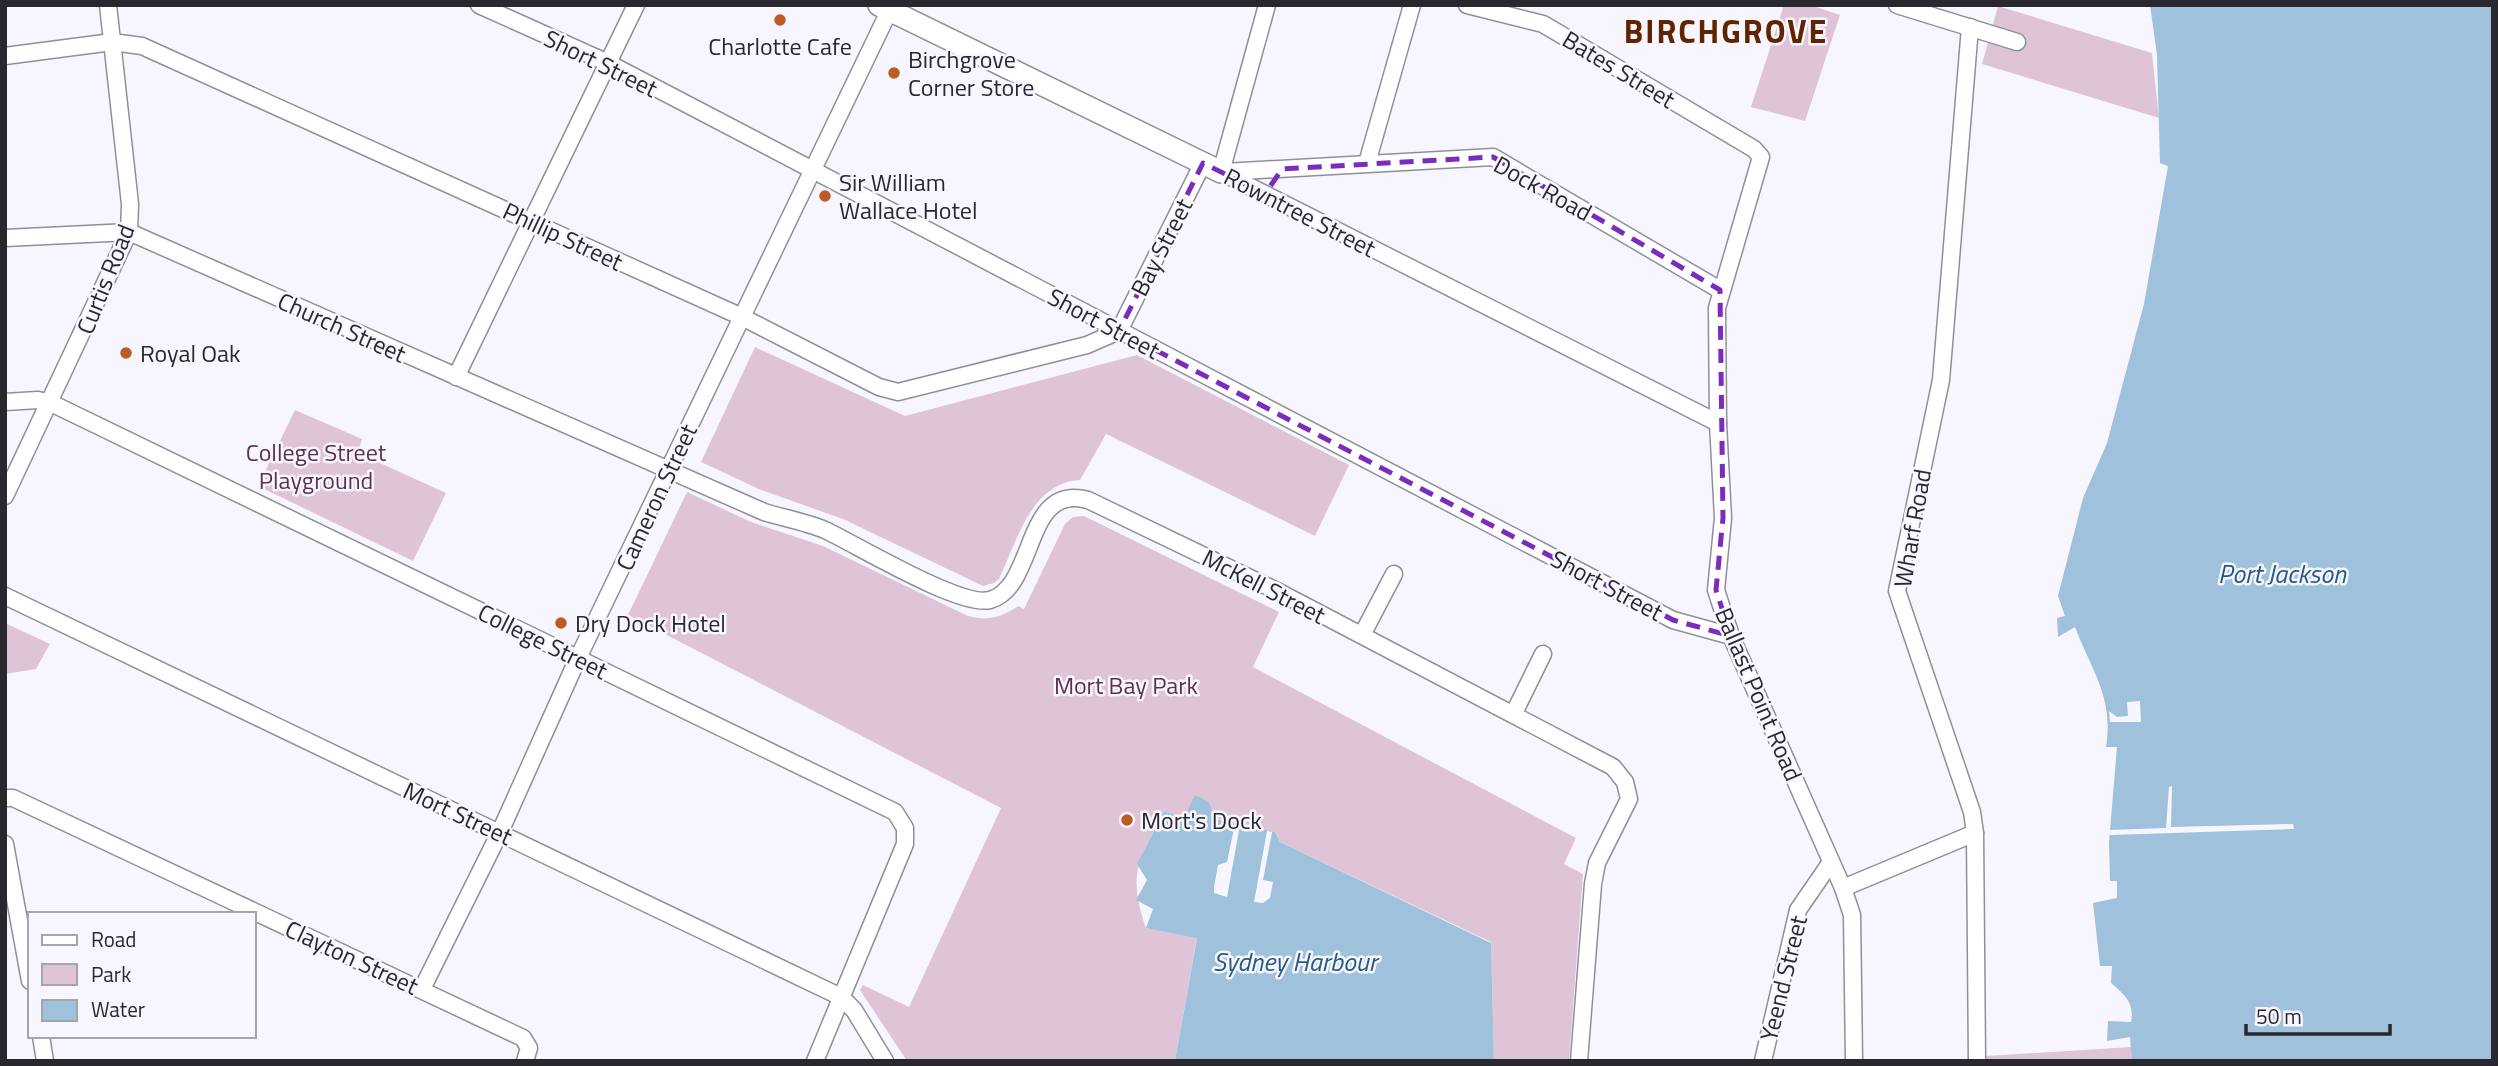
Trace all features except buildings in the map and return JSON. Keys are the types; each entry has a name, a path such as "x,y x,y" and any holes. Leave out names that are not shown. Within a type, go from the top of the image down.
{"street":[{"name":"Curtis Road","path":"5,496 129,232 130,204 108,5"},
{"name":"Short Street","path":"479,5 608,63 1673,620 1731,636"},
{"path":"456,377 636,5"},
{"path":"1367,163 1412,5"},
{"name":"Bates Street","path":"1467,5 1543,24 1744,143 1761,157"},
{"path":"1898,5 2017,42"},
{"name":"Bay Street","path":"1119,331 1212,167 1264,6"},
{"name":"Rowntree Street","path":"887,7 1270,196 1718,423"},
{"name":"Cameron Street","path":"422,989 500,832 578,658 812,171 887,7"},
{"name":"Wharf Road","path":"1970,27 1941,380 1897,591 1972,812 1975,833 1978,1061"},
{"name":"Phillip Street","path":"5,56 111,42 142,46 742,317 879,387 898,392 1087,345 1119,331"},
{"name":"Dock Road","path":"1212,167 1282,169 1493,157 1720,290"},
{"name":"Ballast Point Road","path":"1761,157 1720,290 1717,308 1718,423 1723,518 1716,590 1731,636 1843,888 1852,915 1854,1061"},
{"path":"1270,196 1272,183 1282,169"},
{"name":"Church Street","path":"5,238 129,232 668,470"},
{"name":"College Street","path":"5,402 38,400 51,403 886,806 901,820 906,835 905,844 815,1061"},
{"name":"McKell Street","path":"668,470 764,512 823,529 921,579 972,600 989,601 1001,595 1011,583 1047,509 1061,499 1074,496 1138,523 1362,635 1613,767 1625,782 1629,799 1597,863 1579,1061"},
{"path":"1362,635 1394,574"},
{"name":"Mort Street","path":"5,596 841,997 854,1010 884,1061"},
{"path":"1514,713 1543,654"},
{"name":"Clayton Street","path":"5,798 13,798 523,1038 529,1048 524,1061"},
{"path":"1843,888 1975,833"},
{"path":"5,845 9,900 28,973"},
{"name":"Yeend Street","path":"1763,1061 1798,910 1831,862"},
{"path":"41,1038 45,1061"}],"highlighted area":[{"path":"1493,157 1720,290 1723,518 1716,590 1731,636 1673,620 1119,331 1203,163 1265,194 1282,169"}],"green space":[{"path":"1784,5 1810,5 1840,15 1805,121 1751,107"},
{"path":"1998,6 2152,53 2159,118 1982,64"},
{"path":"755,347 905,416 1137,355 1349,465 1315,536 1106,434 1080,480 1049,491 1038,503 1028,516 999,579 983,586 843,519 761,490 701,462"},
{"name":"College Street Playground","path":"295,410 362,439 358,453 446,493 413,561 258,486"},
{"name":"Mort Bay Park","path":"687,492 751,522 823,546 968,616 988,618 1000,616 1018,606 1024,609 1065,524 1073,517 1084,516 1279,612 1253,667 1576,838 1564,864 1583,874 1569,1061 1494,1061 1491,942 1280,842 1275,832 1216,819 1209,802 1184,818 1164,811 1142,855 1137,880 1140,909 1146,928 1197,937 1175,1061 907,1061 860,990 863,985 909,1007 1001,808 628,615"},
{"path":"5,623 50,644 36,669 5,674"},
{"path":"2131,1047 2132,1061 1986,1061 1986,1056"}],"water":[{"name":"Port Jackson","path":"2150,5 2493,5 2493,1061 2132,1061 2130,1037 2107,1041 2108,1021 2131,1022 2132,1015 2130,1004 2111,983 2112,966 2100,966 2093,903 2117,898 2117,881 2110,881 2109,842 2117,747 2106,747 2108,729 2104,699 2075,627 2058,637 2057,618 2065,616 2058,596 2083,498 2107,443 2144,304 2168,166 2160,163 2157,55"},
{"name":"Sydney Harbour","path":"1195,795 1209,802 1216,819 1275,832 1280,842 1491,943 1494,1061 1175,1061 1197,938 1146,928 1153,909 1136,900 1147,880 1137,864 1164,811 1184,818"}],"pier":[{"path":"2140,701 2141,722 2110,722 2109,711 2117,717 2128,716 2127,702"},
{"path":"2172,786 2171,827 2293,824 2294,829 2110,835 2110,830 2166,828 2169,787"},
{"path":"1235,824 1240,825 1227,897 1214,893 1214,887 1218,865 1227,862"},
{"path":"1267,831 1272,832 1263,880 1273,882 1270,898 1263,903 1254,902"}],"place":[{"name":"Charlotte Cafe","path":"780,20"},
{"name":"Birchgrove Corner Store","path":"894,73"},
{"name":"Sir William Wallace Hotel","path":"825,196"},
{"name":"Royal Oak","path":"126,353"},
{"name":"Dry Dock Hotel","path":"561,623"},
{"name":"Mort's Dock","path":"1127,820"}],"district":[{"name":"BIRCHGROVE","path":"1726,31"}]}
